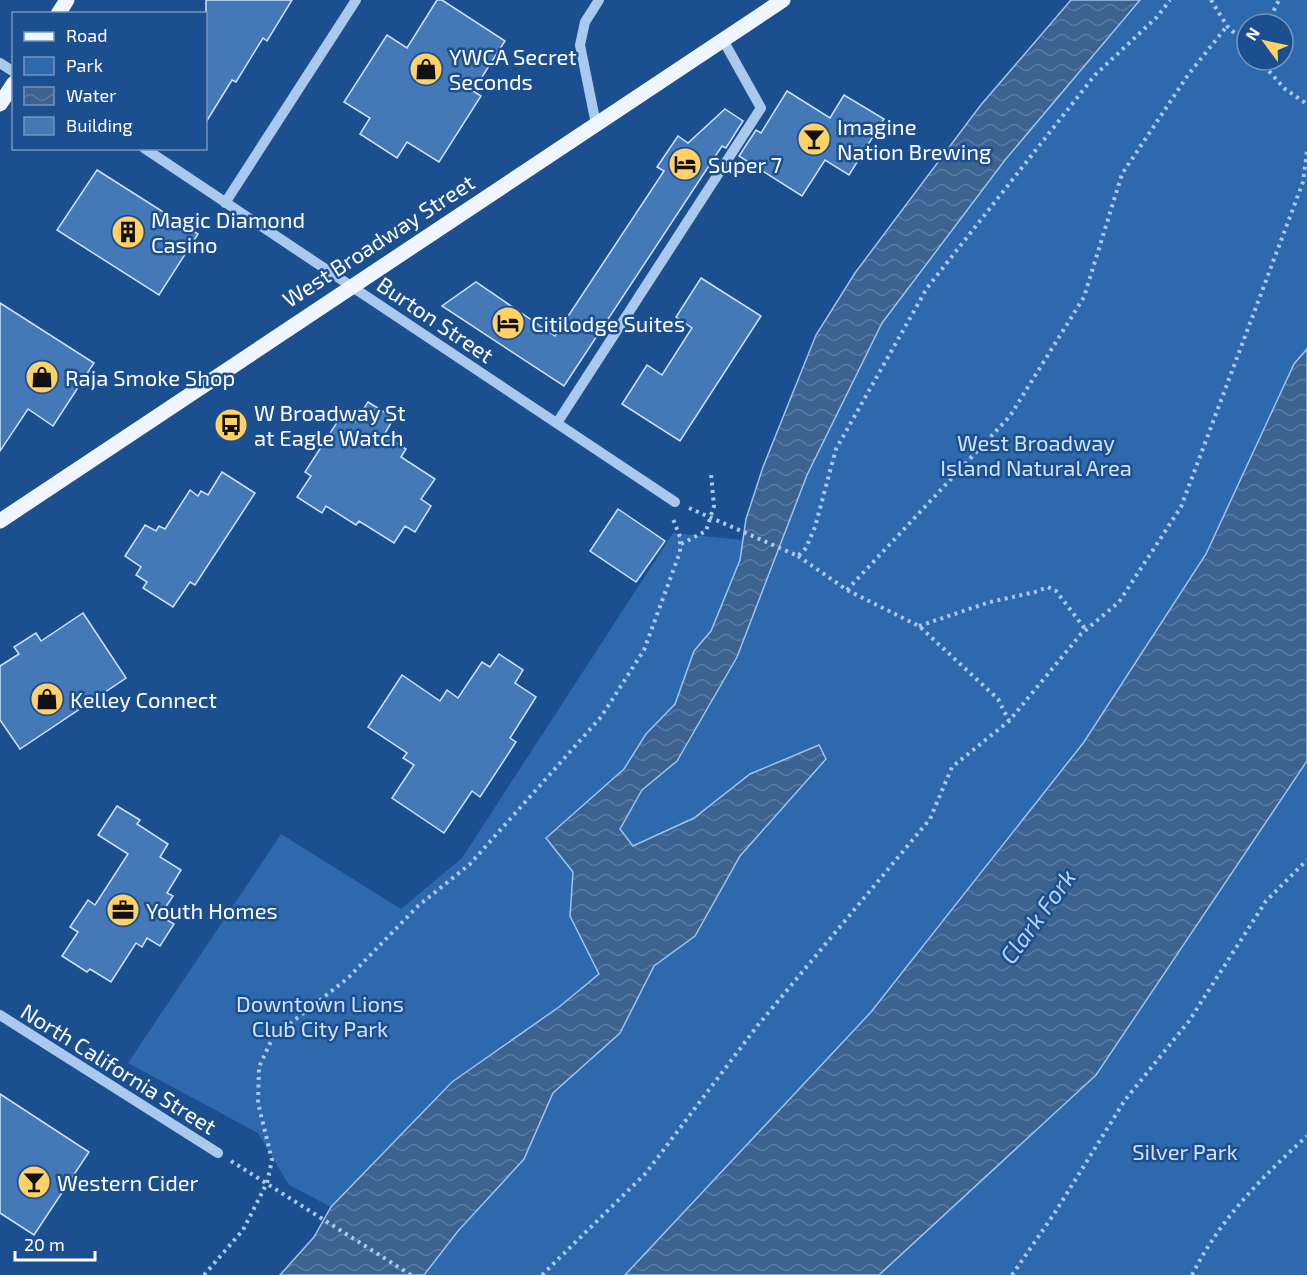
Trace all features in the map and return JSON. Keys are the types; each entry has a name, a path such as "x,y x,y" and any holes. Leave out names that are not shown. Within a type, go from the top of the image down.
{"main road":[{"name":"West Broadway Street","path":"0,521 783,0"},
{"path":"0,104 12,86"}],"street":[{"path":"225,203 356,0"},
{"path":"596,124 580,45 585,22 599,0"},
{"path":"557,423 761,108 723,40"},
{"name":"Burton Street","path":"147,150 675,502"},
{"name":"North California Street","path":"0,1015 218,1153"}],"path":[{"path":"798,556 806,548 815,527 836,449 927,288 1095,75 1157,17 1170,0"},
{"path":"1211,0 1227,26 1235,34"},
{"path":"847,590 1010,416 1084,297 1122,174 1188,75 1227,26"},
{"path":"1270,72 1285,89 1307,104"},
{"path":"542,1275 646,1173 759,1025 930,819 952,767 1009,721 1086,630 1119,602 1181,507 1303,182 1307,151"},
{"path":"681,544 706,531 714,506 711,474"},
{"path":"204,1275 243,1230 267,1183 272,1160 258,1103 259,1067 273,1037 348,978 418,906 470,864 601,717 644,650 681,544 670,513 675,502 798,556 847,590 919,626 998,699 1009,721"},
{"path":"919,626 990,602 1048,587 1056,591 1086,630"},
{"path":"1012,1275 1054,1214 1125,1100 1189,1021 1266,901 1306,862"},
{"path":"1192,1275 1221,1226 1261,1178 1307,1136"},
{"path":"218,1153 411,1275"}],"green space":[{"name":"West Broadway Island Natural Area","path":"1140,0 1307,0 1307,349 1294,364 1206,554 1084,742 871,1012 625,1275 424,1275 458,1231 524,1159 553,1093 620,1032 654,966 695,936 740,856 826,759 819,745 750,774 694,818 633,847 620,829 642,790 677,761 807,475 882,323 1005,160"},
{"name":"Downtown Lions Club City Park","path":"673,533 743,540 740,560 711,631 694,651 675,704 646,734 624,769 546,838 573,872 570,916 599,974 559,1007 452,1082 331,1207 289,1185 258,1133 128,1063 281,834 401,909 462,858"},
{"name":"Silver Park","path":"1307,759 1307,1275 879,1275 1075,1095"}],"water":[{"path":"1071,0 1140,0 1005,160 882,323 807,475 737,657 677,761 642,790 620,829 633,846 694,818 750,774 819,745 826,759 740,856 695,936 654,966 620,1033 553,1093 524,1159 458,1231 424,1275 280,1275 314,1237 331,1207 452,1082 559,1007 599,974 570,916 573,872 546,838 624,769 646,734 675,704 694,651 711,631 740,560 746,519 763,467 816,335 855,273 980,106"},
{"name":"Clark Fork","path":"1307,349 1307,761 1096,1075 879,1275 625,1275 871,1012 1084,742 1206,554 1294,364"}],"building":[{"path":"206,0 292,0 267,41 263,38 236,82 232,80 207,120 207,12"},
{"name":"YWCA Secret Seconds","path":"437,0 442,0 505,41 473,91 481,96 439,162 407,142 397,158 360,134 370,118 344,102 387,35 407,48"},
{"name":"Imagine Nation Brewing","path":"787,91 830,118 844,95 884,119 849,175 825,160 802,196 739,156 756,130 761,133"},
{"path":"725,109 743,121 726,148 722,146 564,386 442,306 476,282 555,336 664,171 657,167 678,136 688,143"},
{"name":"Magic Diamond Casino","path":"97,170 198,234 159,295 57,230"},
{"path":"701,278 761,316 680,441 622,404 647,365 662,375 692,328 676,317"},
{"name":"Raja Smoke Shop","path":"0,303 94,363 53,426 28,409 0,451"},
{"path":"368,402 394,418 384,435 406,449 401,457 435,479 421,499 431,506 415,532 405,526 394,543 359,521 356,525 326,506 322,513 297,497 311,476 305,472 343,413 355,422"},
{"path":"222,472 255,493 195,585 190,582 173,607 143,588 147,582 136,575 141,567 125,556 145,525 156,531 159,526 165,529 190,490 198,496 201,491 208,495"},
{"path":"618,509 665,541 636,582 590,551"},
{"name":"Kelley Connect","path":"83,613 126,678 20,749 0,720 0,666 19,654 14,647 36,633 41,641"},
{"path":"499,654 523,670 515,683 536,697 510,738 516,742 480,797 472,791 444,833 392,798 414,765 403,758 407,753 368,727 402,675 440,701 447,690 458,698 482,662 490,667"},
{"name":"Youth Homes","path":"117,806 140,820 137,824 168,844 160,857 181,870 167,893 173,896 160,916 174,924 160,946 147,938 142,947 136,943 111,982 90,969 87,972 62,956 78,932 70,927 88,900 95,905 128,854 98,835"},
{"name":"Western Cider","path":"0,1094 89,1152 34,1235 0,1213"}],"place":[{"name":"YWCA Secret Seconds","path":"426,69"},
{"name":"Imagine Nation Brewing","path":"814,139"},
{"name":"Super 7","path":"685,164"},
{"name":"Magic Diamond Casino","path":"128,232"},
{"name":"Citilodge Suites","path":"508,323"},
{"name":"Raja Smoke Shop","path":"42,377"},
{"name":"W Broadway St at Eagle Watch","path":"231,425"},
{"name":"Kelley Connect","path":"47,699"},
{"name":"Youth Homes","path":"123,910"},
{"name":"Western Cider","path":"34,1182"}]}
